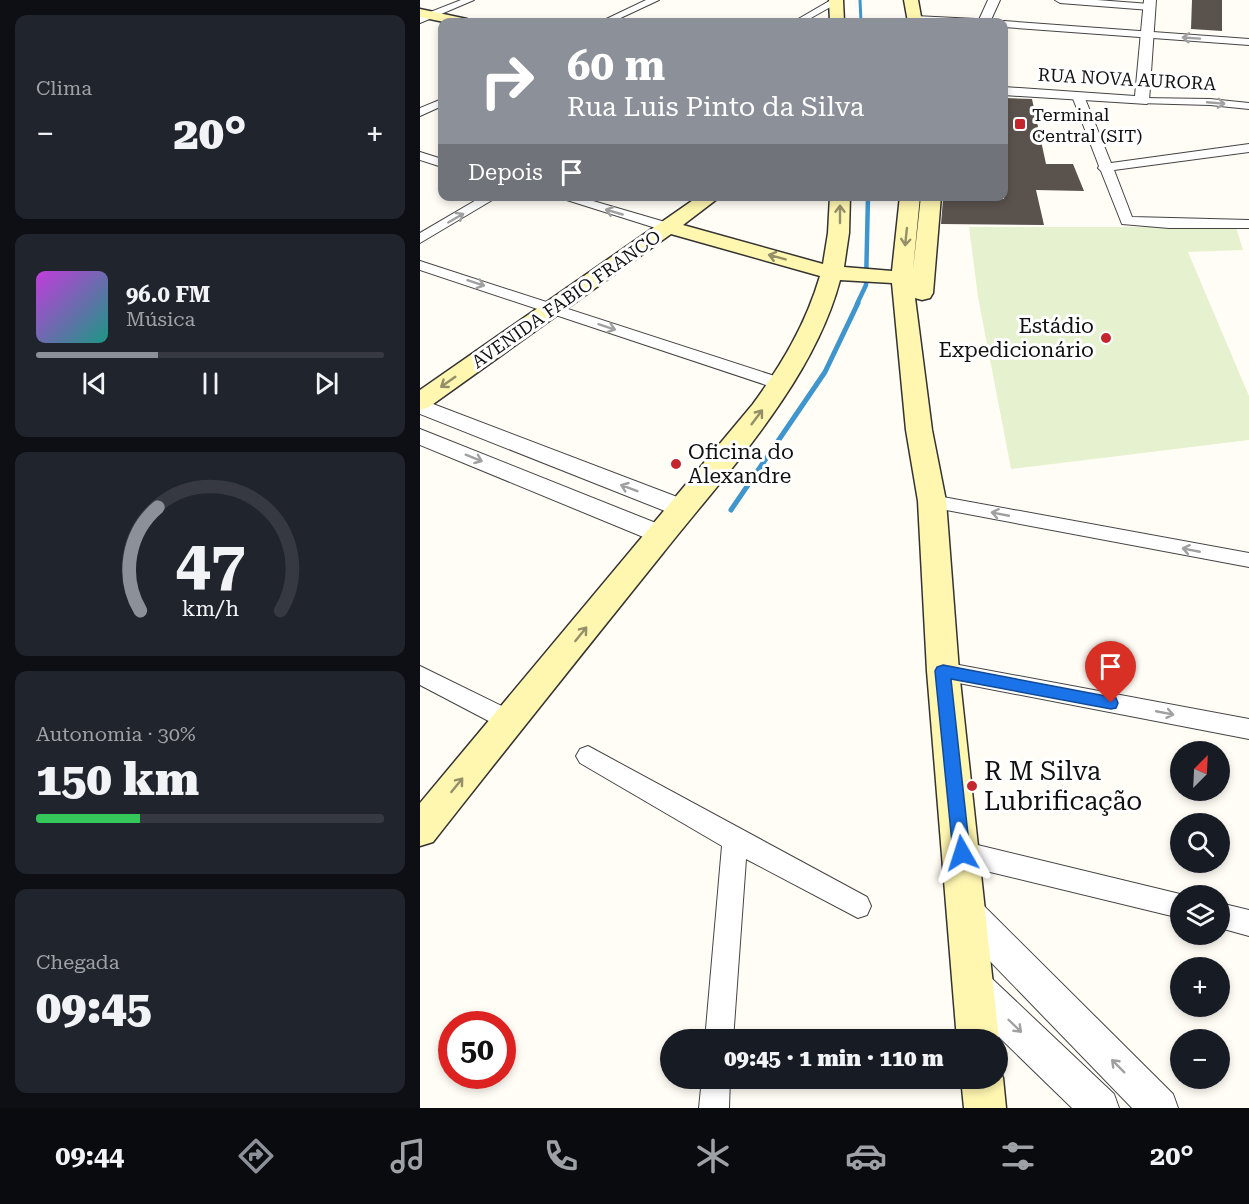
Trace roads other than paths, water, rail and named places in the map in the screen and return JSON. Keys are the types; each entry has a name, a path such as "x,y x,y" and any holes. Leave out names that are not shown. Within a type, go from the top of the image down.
{"main road":[{"path":"836,0 837,18"},
{"path":"911,0 914,18"},
{"name":"AVENIDA FABIO FRANCO","path":"420,404 705,201"},
{"path":"420,830 684,509 781,384 810,337 837,273 840,201"},
{"path":"910,201 913,276 912,375 932,501 943,671 977,1029"},
{"path":"913,276 931,201"},
{"path":"667,227 837,273 913,276"},
{"path":"983,1089 985,1108"}],"street":[{"path":"424,16 469,0"},
{"path":"614,18 654,0"},
{"path":"805,18 836,0"},
{"path":"986,18 994,0"},
{"path":"1060,0 1150,4 1142,101"},
{"path":"1008,24 1249,42"},
{"name":"RUA NOVA AURORA","path":"1008,91 1248,106"},
{"path":"1078,96 1104,168 1127,221 1249,225"},
{"path":"420,114 438,104"},
{"path":"1104,168 1249,148"},
{"path":"420,156 438,161"},
{"path":"420,170 438,163"},
{"path":"420,239 485,201"},
{"path":"577,201 667,227"},
{"path":"420,265 781,384"},
{"path":"420,404 684,509"},
{"path":"420,436 662,535"},
{"path":"932,501 1249,560"},
{"path":"943,671 1249,729"},
{"path":"420,675 510,721"},
{"path":"588,756 735,840 858,906"},
{"path":"720,1029 735,840"},
{"path":"962,853 1170,904"},
{"path":"967,913 1159,1108"},
{"path":"1230,918 1249,923"},
{"path":"973,986 1100,1108"},
{"path":"714,1108 715,1089"}],"waterway":[{"path":"860,0 861,18"},
{"path":"857,304 866,285 868,201"},
{"path":"731,510 825,372 858,303"}],"place":[{"name":"Terminal Central (SIT)","path":"1020,124"},
{"name":"Estádio Expedicionário","path":"1106,338"},
{"name":"Oficina do Alexandre","path":"676,464"},
{"name":"R M Silva Lubrificação","path":"972,786"}]}
